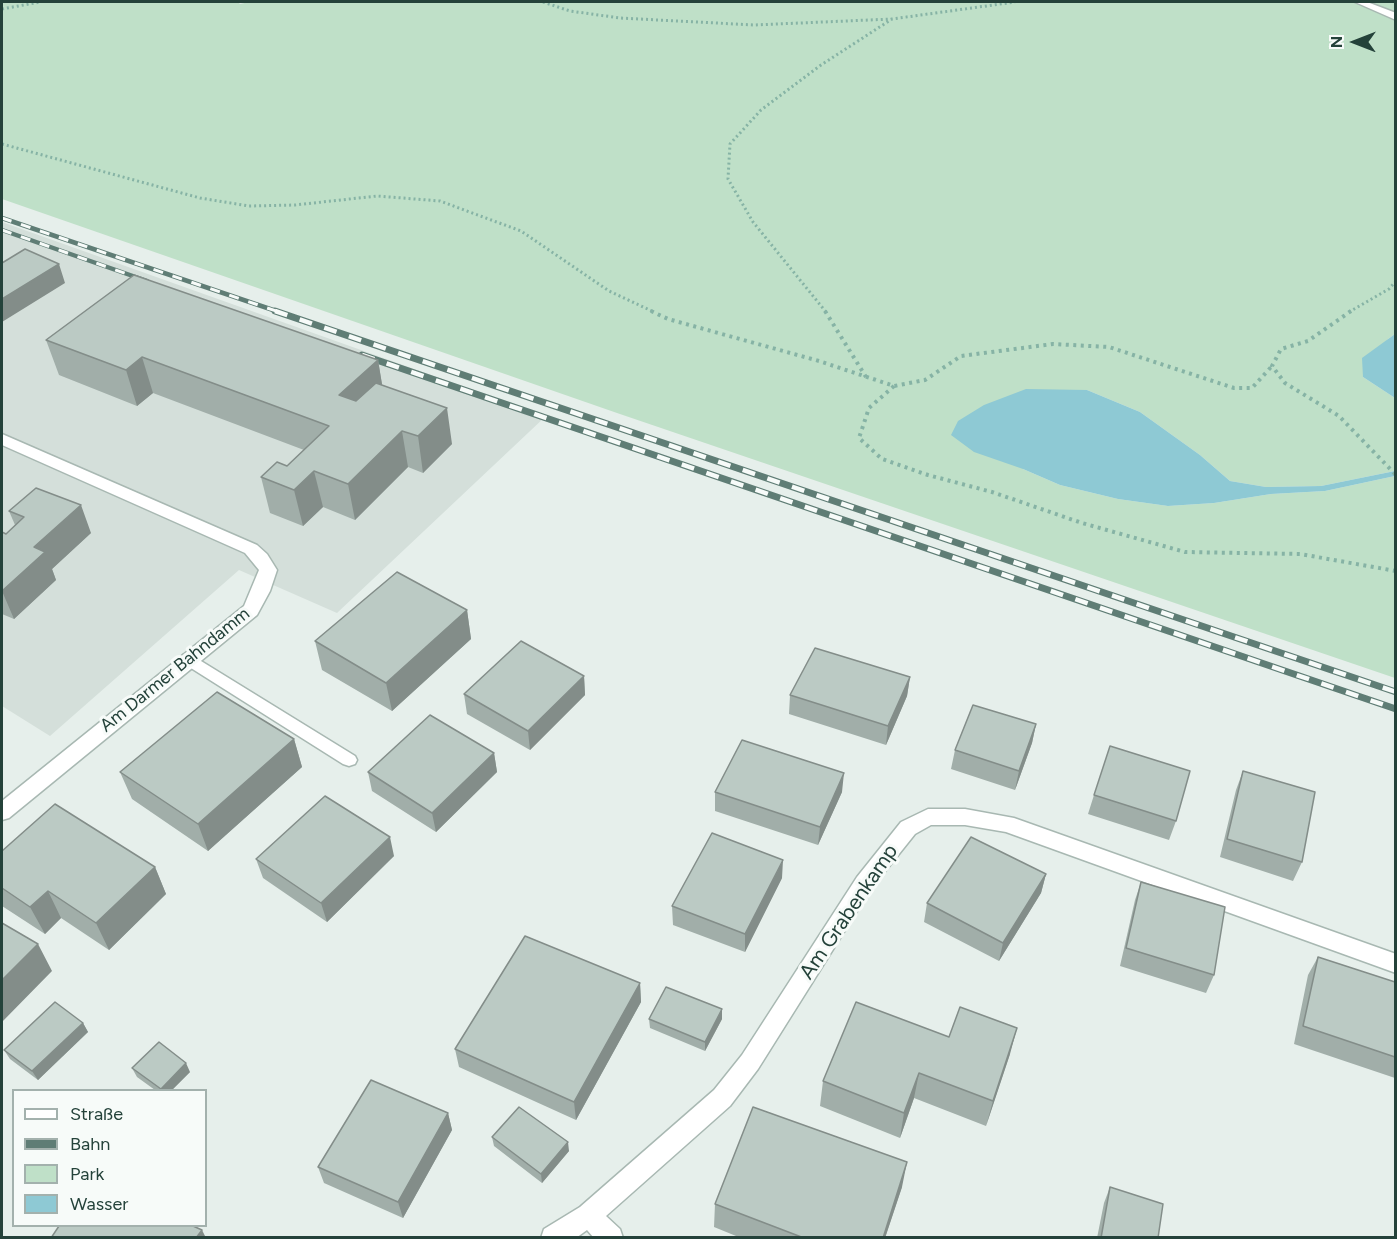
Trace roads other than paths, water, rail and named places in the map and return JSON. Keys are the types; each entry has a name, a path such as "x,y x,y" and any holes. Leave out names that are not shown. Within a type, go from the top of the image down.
{"street":[{"name":"Am Darmer Bahndamm","path":"2,439 251,549 261,558 268,570 251,610 2,812"},
{"name":"Am Grabenkamp","path":"553,1238 589,1215 722,1098 750,1062 864,883 908,828 928,817 965,817 1007,824 1395,964"},
{"path":"589,1215 611,1238"}],"lane":[{"path":"1360,2 1395,17"},
{"path":"188,659 349,760"}],"water":[{"path":"1395,334 1395,398 1363,377 1362,358"},
{"path":"1026,389 1087,390 1140,412 1200,455 1230,481 1266,487 1321,486 1395,471 1395,476 1325,491 1271,494 1214,503 1168,506 1118,499 1060,485 974,452 951,435 958,421 984,405"}],"railway":[{"path":"2,218 279,312"},
{"path":"2,230 147,281"},
{"path":"275,311 1396,692"},
{"path":"362,355 1396,709"}]}
